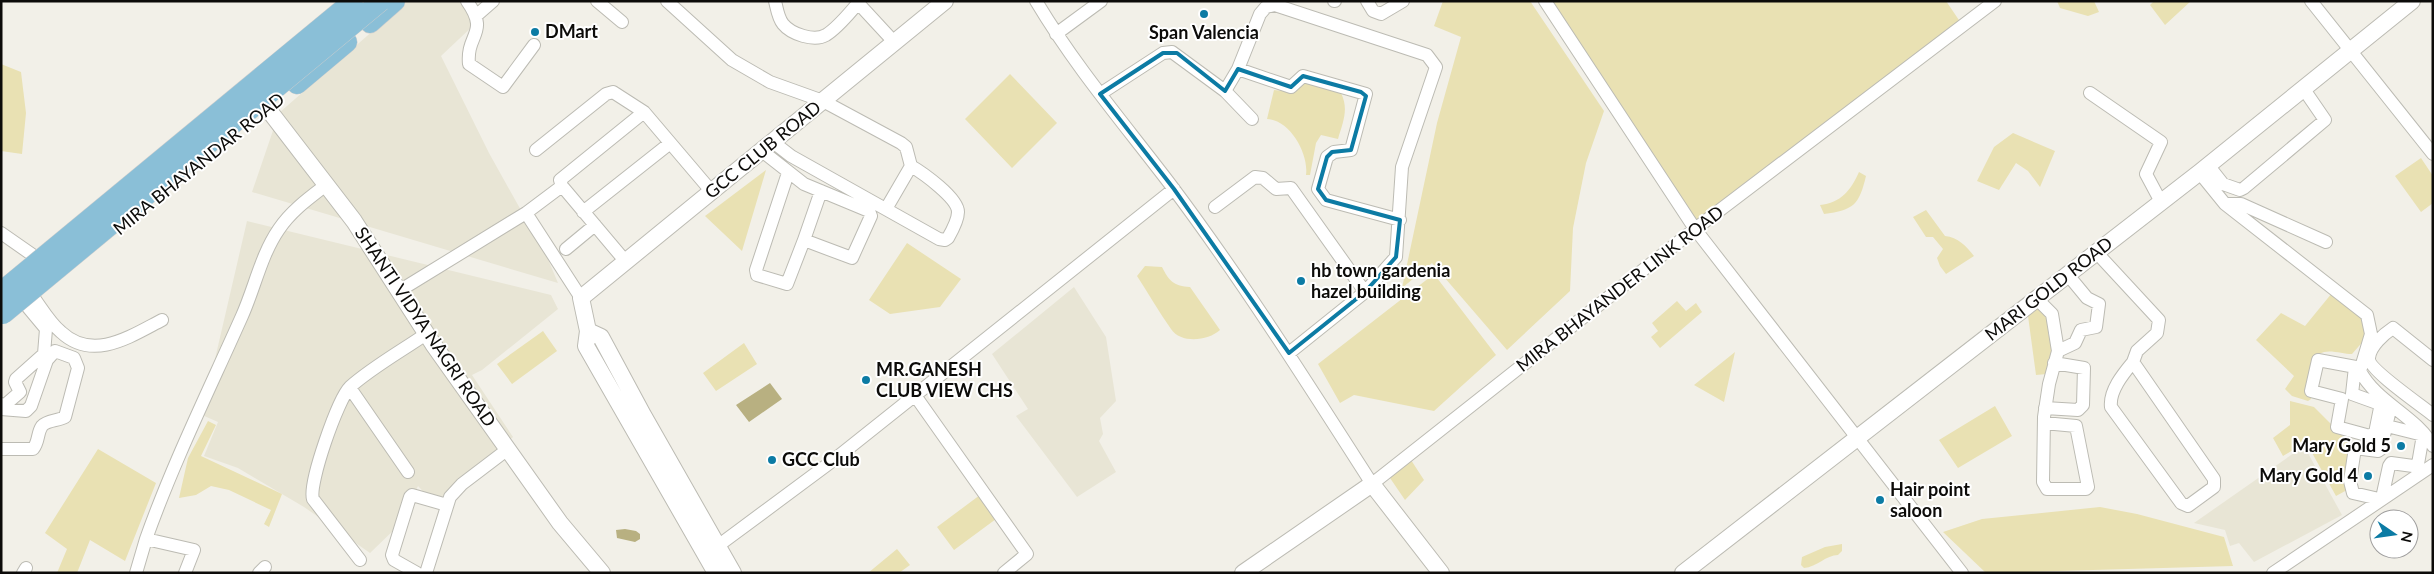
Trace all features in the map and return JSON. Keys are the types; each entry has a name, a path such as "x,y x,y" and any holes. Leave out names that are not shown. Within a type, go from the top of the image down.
{"main road":[{"name":"MIRA BHAYANDAR ROAD","path":"1,284 345,1"},
{"path":"1,292 353,1"},
{"path":"2,318 381,1"},
{"name":"MIRA BHAYANDAR ROAD","path":"2,318 30,302 268,108 394,1"}],"street":[{"path":"467,1 477,15 479,26 468,52 470,64 503,87 534,45"},
{"path":"477,15 493,1"},
{"path":"597,1 622,22"},
{"path":"775,1 780,18 789,29 807,37 817,38 825,36 831,31 859,2 895,42"},
{"name":"GCC CLUB ROAD","path":"581,298 945,1"},
{"path":"1036,1 1056,34 1174,189 1289,353 1372,484 1441,573"},
{"path":"1056,34 1101,1"},
{"path":"1367,1 1373,11 1379,14 1403,1"},
{"path":"1545,1 1695,229 1962,573"},
{"name":"MIRA BHAYANDER LINK ROAD","path":"1243,573 1372,484 1695,229 1994,1"},
{"path":"2311,1 2433,154"},
{"name":"MARI GOLD ROAD","path":"1683,573 2068,275 2204,168 2349,49 2412,1"},
{"path":"673,3 732,60 770,82 823,101 906,147 911,166 935,181 956,206 957,217 948,238 945,240 939,239 791,156 767,147"},
{"path":"1225,91 1238,69 1260,14 1266,7 1275,5 1427,55 1436,67 1402,167 1400,220 1396,257 1365,292 1289,353"},
{"path":"1100,94 1164,54 1172,52 1225,91 1252,119"},
{"path":"1238,69 1292,87 1303,76 1365,94 1351,150 1334,152 1327,157 1318,189 1326,200 1400,220"},
{"name":"SHANTI VIDYA NAGRI ROAD","path":"247,82 354,221 426,334 560,522 602,573"},
{"path":"2204,168 2223,184 2240,190 2244,188 2325,120 2302,88"},
{"path":"536,150 609,92 619,95 644,112 712,192"},
{"path":"2090,92 2161,142 2146,174 2161,202"},
{"path":"626,262 562,186 560,180 644,112"},
{"path":"584,212 670,144"},
{"path":"767,147 788,173 804,184 867,209 871,216 852,258 804,240"},
{"path":"886,209 911,166"},
{"path":"2204,168 2225,204 2367,315 2371,334 2358,367 2352,394 2382,404 2425,433 2433,446"},
{"path":"788,173 756,270 757,275 787,284 821,191"},
{"path":"1215,207 1255,177 1263,178 1276,189 1291,188 1365,292"},
{"path":"136,573 162,492 248,304 269,246 280,228 293,213 326,185"},
{"path":"399,291 526,213 562,186"},
{"path":"711,550 835,459 914,394 1174,189"},
{"path":"2225,204 2241,204 2326,242"},
{"path":"526,213 581,298 592,338 711,550 733,573"},
{"path":"566,249 595,225"},
{"path":"1,233 34,256"},
{"path":"2096,252 2159,320 2158,333 2137,351 2133,362 2119,379 2110,402 2111,407 2181,503 2184,506 2188,506 2214,487 2214,479 2133,362"},
{"path":"2056,357 2075,343 2080,330 2096,327 2098,304 2087,298 2068,275"},
{"path":"2037,299 2052,314 2056,357 2045,408 2044,423 2044,486 2047,489 2086,489 2088,487 2076,426 2044,423"},
{"path":"30,302 61,333 71,339 94,345 111,345 162,320"},
{"path":"1,404 4,405 20,392 15,382 16,379 44,354 46,329 30,302"},
{"path":"2433,360 2393,328 2372,349 2369,358 2370,363 2384,377 2433,415"},
{"path":"360,560 313,499 311,494 318,462 342,400 350,388 426,334"},
{"path":"1,409 26,411 29,408 47,360 55,352 74,358 78,368 65,417 41,427 36,445 32,449 1,449"},
{"path":"2045,408 2078,410 2083,405 2084,368 2056,357"},
{"path":"2358,367 2318,360 2311,391 2342,400 2338,427 2370,436 2375,433 2382,404"},
{"path":"2358,367 2368,386 2382,404 2387,426 2381,449 2378,451 2356,448 2350,481 2353,492 2379,499 2382,498 2390,464"},
{"path":"350,388 408,472"},
{"path":"914,394 1028,554 1004,573"},
{"path":"29,408 45,424"},
{"path":"2387,426 2423,435 2416,466 2390,464"},
{"path":"426,573 447,505 455,490 508,449"},
{"path":"2273,573 2429,467 2433,453"},
{"path":"2390,464 2408,482"},
{"path":"417,573 394,560 392,555 410,497 412,495 447,505"},
{"path":"146,539 194,550 184,573"},
{"path":"711,550 716,573"}],"highlighted area":[{"path":"1163,53 1177,53 1225,91 1238,69 1291,87 1303,76 1361,92 1366,96 1351,150 1332,152 1327,157 1318,189 1326,200 1400,220 1396,257 1365,292 1289,353 1174,189 1100,94"}],"shaded area":[{"path":"407,1 461,1 475,16 476,23 441,56 489,153 547,257 558,283 252,192 279,113"},
{"path":"1443,1 1530,1 1604,111 1586,163 1573,228 1570,291 1507,350 1432,263 1402,288 1437,123 1461,37 1434,26"},
{"path":"1546,1 1946,1 1963,26 1695,229"},
{"path":"2057,1 2094,1 2099,12 2088,16 2060,8"},
{"path":"2154,1 2191,1 2165,25 2150,5"},
{"path":"1,64 21,72 26,113 22,154 1,151"},
{"path":"1010,74 1057,123 1012,168 965,119"},
{"path":"1301,80 1341,93 1345,105 1338,139 1321,135 1316,143 1310,175 1306,175 1301,148 1290,132 1283,125 1267,119 1274,90 1292,92"},
{"path":"2013,133 2055,151 2040,187 2028,171 2016,163 1999,190 1977,181 1994,147"},
{"path":"2421,158 2433,176 2433,203 2421,212 2395,176"},
{"path":"766,170 742,251 705,216"},
{"path":"1859,172 1866,176 1858,200 1849,208 1824,214 1820,205 1834,202 1849,190"},
{"path":"1926,210 1945,236 1958,240 1974,256 1946,274 1937,258 1943,249 1933,237 1926,237 1913,217"},
{"path":"247,221 551,295 558,309 482,370 472,375 513,437 434,503 418,486 398,526 370,553 304,507 238,468 204,456 218,422 202,415"},
{"path":"907,243 961,279 940,307 890,314 869,300"},
{"path":"1145,266 1162,267 1173,282 1190,287 1220,330 1209,337 1195,339 1188,339 1175,334 1137,276"},
{"path":"1434,274 1496,355 1434,411 1354,395 1340,403 1318,364"},
{"path":"1074,287 1106,337 1116,401 1100,418 1103,434 1099,441 1116,472 1077,497 1016,416 1028,409 992,354"},
{"path":"2332,293 2360,314 2366,338 2352,354 2324,352 2314,359 2310,372 2311,399 2308,401 2292,396 2285,389 2294,376 2256,340 2281,313 2305,326"},
{"path":"1677,301 1686,311 1696,303 1702,312 1660,348 1651,337 1658,331 1652,323"},
{"path":"2038,307 2043,308 2050,323 2048,333 2054,352 2047,374 2036,375 2028,316"},
{"path":"543,331 557,351 512,384 497,364"},
{"path":"744,343 757,364 716,391 703,373"},
{"path":"1735,352 1724,402 1694,385"},
{"path":"770,383 782,399 749,422 736,405"},
{"path":"2290,401 2314,407 2358,451 2347,490 2336,496 2306,442 2283,456 2273,438 2290,425"},
{"path":"1995,406 2012,436 1958,468 1939,440"},
{"path":"208,421 216,425 201,456 282,494 269,527 264,524 271,510 229,490 211,486 196,495 179,498 188,458"},
{"path":"2304,446 2342,515 2254,562 2239,543 2230,546 2225,530 2194,523"},
{"path":"98,449 156,483 125,561 90,540 77,573 57,573 67,549 45,533"},
{"path":"1411,460 1424,480 1405,500 1390,478"},
{"path":"980,495 996,519 954,550 937,527"},
{"path":"2100,507 2137,514 2224,537 2233,566 1986,573 1943,532 1982,519"},
{"path":"616,530 636,531 640,534 640,539 635,542 617,538"},
{"path":"1842,544 1842,551 1838,555 1829,557 1813,566 1804,568 1801,565 1802,557 1825,547"},
{"path":"897,549 910,565 899,573 868,573"}],"place":[{"name":"Span Valencia","path":"1204,14"},
{"name":"DMart","path":"535,32"},
{"name":"hb town gardenia hazel building","path":"1301,281"},
{"name":"MR.GANESH CLUB VIEW CHS","path":"866,380"},
{"name":"Mary Gold 5","path":"2401,446"},
{"name":"GCC Club","path":"772,460"},
{"name":"Mary Gold 4","path":"2368,476"},
{"name":"Hair point saloon","path":"1880,500"}]}
